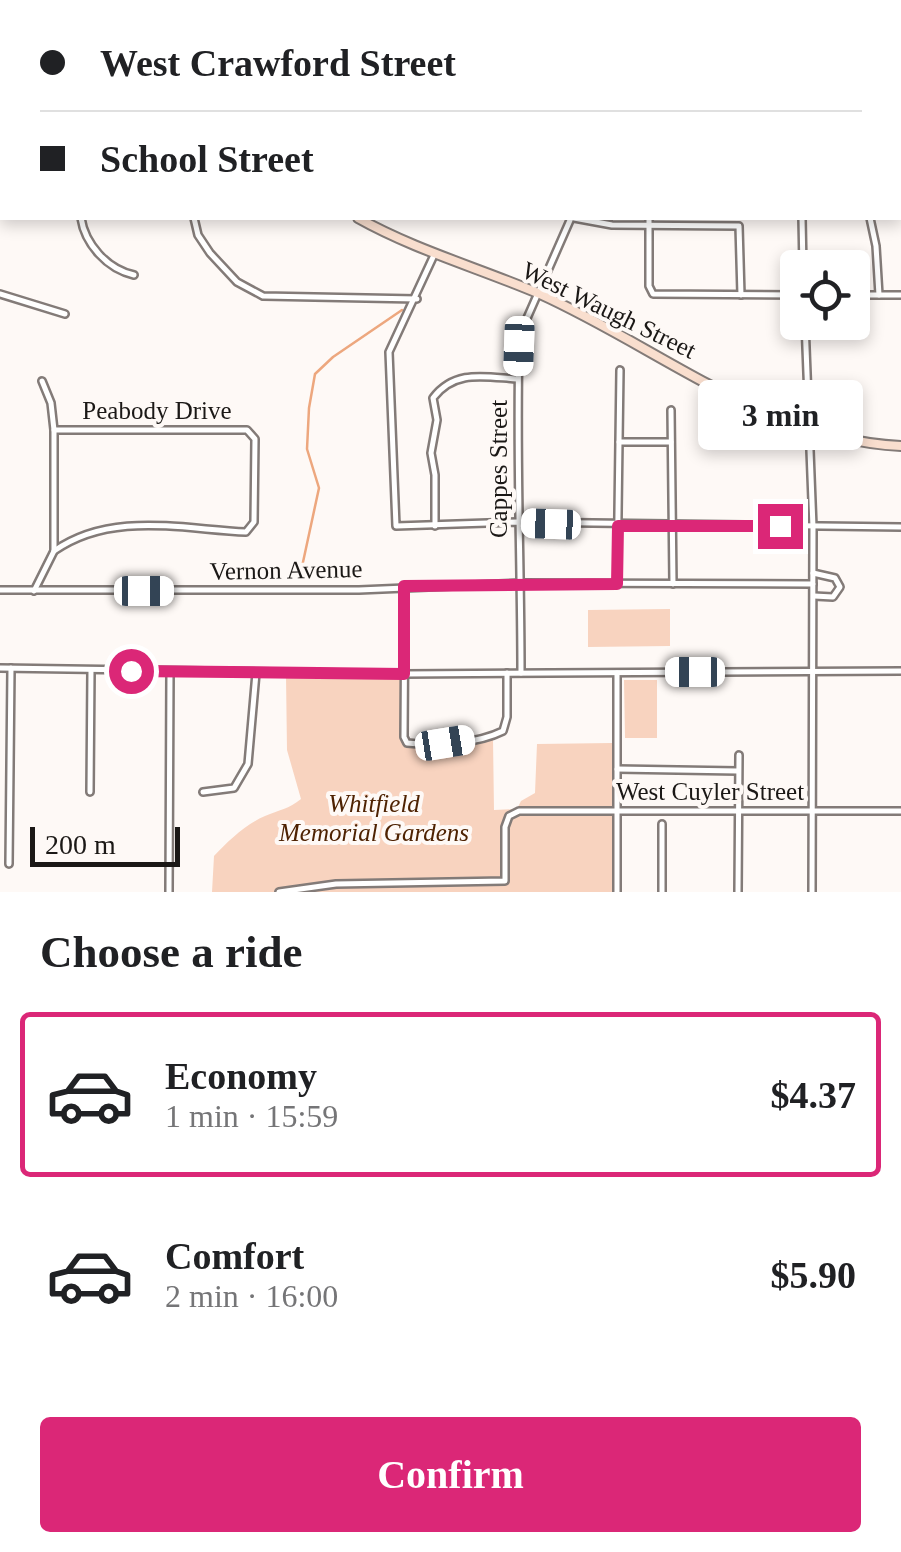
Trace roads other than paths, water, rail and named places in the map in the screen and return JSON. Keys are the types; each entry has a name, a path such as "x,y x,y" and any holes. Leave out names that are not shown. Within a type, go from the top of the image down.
{"street":[{"path":"81,220 96,251 122,272 134,275"},
{"path":"194,220 198,235 210,254 237,282 263,296 416,299"},
{"name":"West Waugh Street","path":"362,220 538,294 630,339 743,403 844,439 901,446"},
{"name":"Cappes Street","path":"521,672 517,522 519,346 524,325 571,220"},
{"path":"583,220 612,225 649,222 739,226 741,295"},
{"path":"715,226 716,220"},
{"path":"802,220 803,250"},
{"path":"870,220 879,295"},
{"path":"649,222 649,286 653,294 780,295"},
{"path":"435,253 390,346 396,526 517,522 901,528"},
{"path":"0,294 65,314"},
{"path":"870,295 901,295"},
{"path":"806,340 813,527 812,892"},
{"path":"617,584 620,370"},
{"path":"435,526 431,453 437,420 433,398 448,382 462,377 518,380"},
{"path":"34,591 54,552 54,430 51,404 42,381"},
{"path":"671,410 673,584"},
{"name":"Peabody Drive","path":"54,430 247,430 255,439 254,522 246,532 152,524 104,528 74,537 54,552"},
{"path":"619,442 672,442"},
{"path":"812,596 834,597 840,587 834,578 813,574"},
{"name":"Vernon Avenue","path":"0,590 359,590 521,583 813,584"},
{"path":"404,586 404,738 408,743 503,732 508,672"},
{"path":"0,668 404,674 901,671"},
{"path":"9,864 11,668"},
{"path":"90,792 91,670"},
{"path":"169,892 170,671"},
{"path":"203,792 234,788 248,764 256,672"},
{"path":"617,892 618,673"},
{"path":"738,892 739,755"},
{"path":"617,770 738,771"},
{"name":"West Cuyler Street","path":"279,892 336,884 505,880 505,827 509,816 519,811 901,811"},
{"path":"662,824 662,892"}],"waterway":[{"path":"300,576 319,488 307,449 315,374 333,357 402,310"}],"park label":[{"name":"Whitfield Memorial Gardens","path":"374,818"}]}
